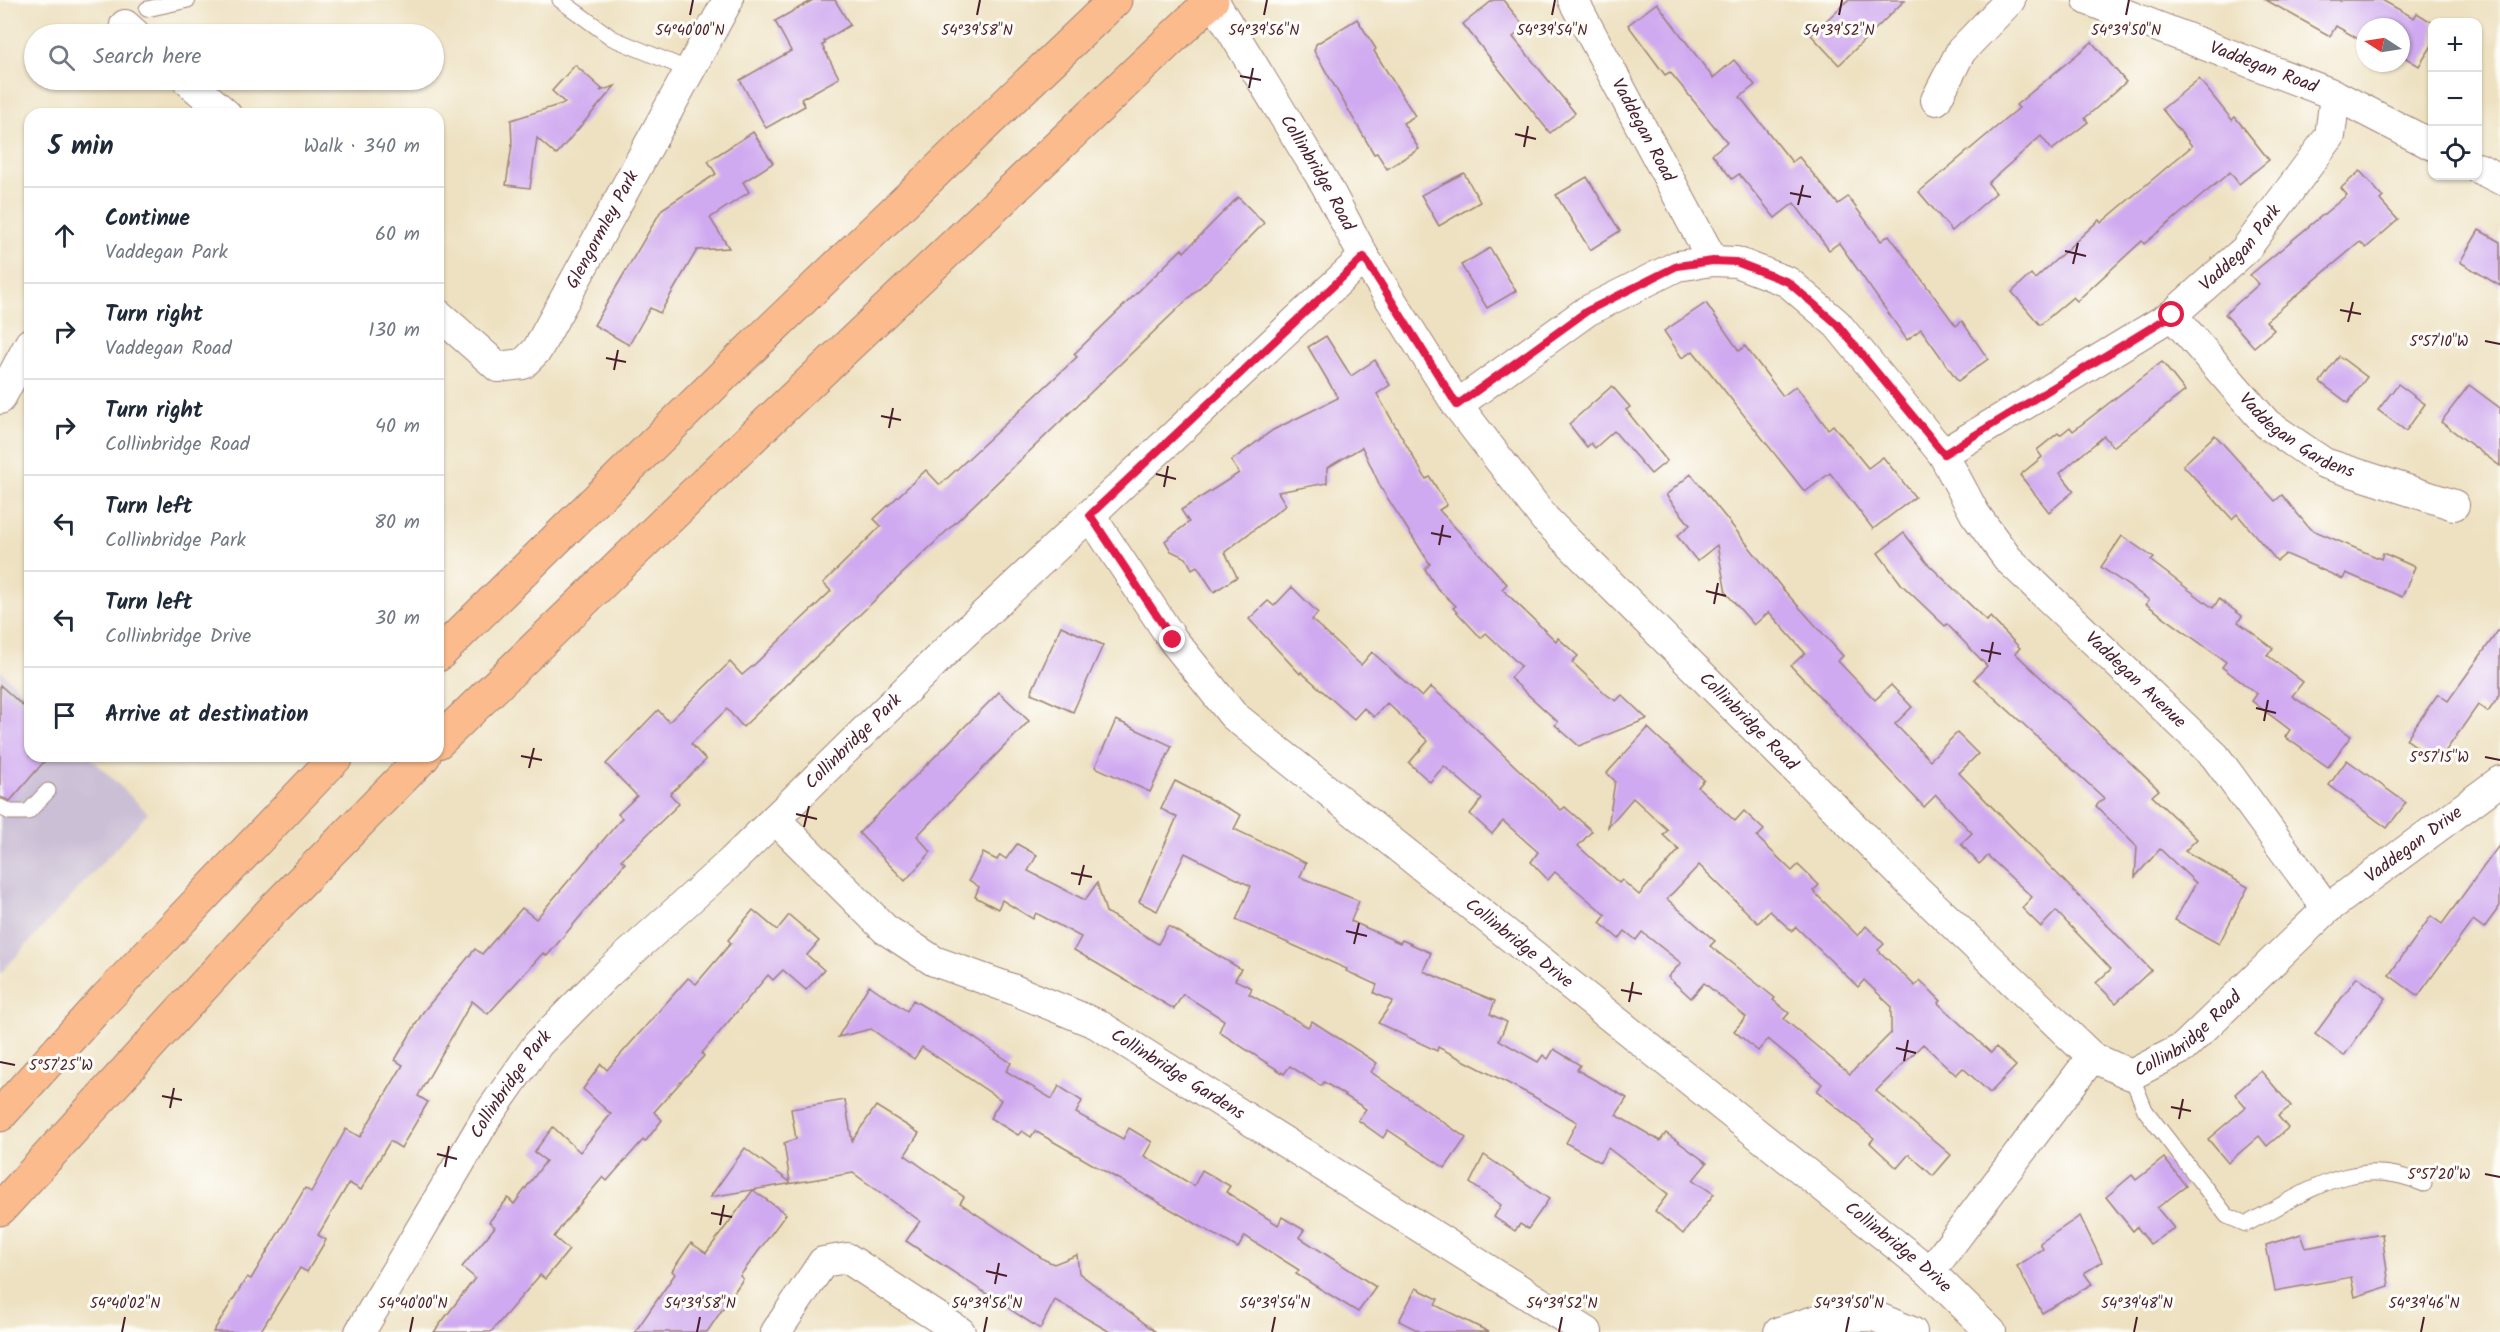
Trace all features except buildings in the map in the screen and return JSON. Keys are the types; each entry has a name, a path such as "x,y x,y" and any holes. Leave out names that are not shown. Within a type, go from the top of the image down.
{"highway":[{"path":"444,649 739,360 1115,0"},
{"path":"444,736 743,446 1212,0"},
{"path":"0,1115 102,1003 331,762"},
{"path":"0,1209 270,913 418,762"}],"street":[{"name":"Glengormley Park","path":"444,319 498,367 523,364 537,350 728,0"},
{"name":"Collinbridge Road","path":"1212,0 1326,185 1364,257 1457,405 1545,519 1914,887 2092,1057 2131,1075 2183,1048 2327,909"},
{"name":"Vaddegan Road","path":"1573,0 1713,261"},
{"path":"1936,100 1961,51 2010,0"},
{"name":"Vaddegan Road","path":"2088,0 2335,95 2428,142"},
{"path":"198,90 219,108"},
{"name":"Vaddegan Park","path":"1944,454 2172,315 2245,250 2330,136 2335,95"},
{"path":"2482,170 2500,179"},
{"name":"Collinbridge Park","path":"360,1332 488,1115 538,1044 608,973 776,819 957,640 1364,257"},
{"path":"1457,405 1587,311 1677,266 1713,261 1736,262 1788,282 1837,324 1944,454"},
{"name":"Vaddegan Gardens","path":"2172,315 2267,424 2324,463 2454,505"},
{"path":"0,399 7,366 24,349"},
{"name":"Vaddegan Avenue","path":"1944,454 1975,514 2008,559 2215,756 2327,909"},
{"name":"Collinbridge Drive","path":"1090,515 1173,640 1233,715 1930,1272 1990,1332"},
{"name":"Vaddegan Drive","path":"2327,909 2500,781"},
{"name":"Collinbridge Gardens","path":"776,819 885,929 934,961 1012,989 1096,1024 1587,1332"},
{"path":"1930,1272 2092,1057"},
{"path":"776,1332 824,1262 847,1258 960,1332"},
{"path":"1779,1332 1827,1317 1874,1316 1912,1332"}],"lane":[{"path":"136,23 188,0"},
{"path":"560,0 612,38 689,70"},
{"path":"0,807 10,812 28,812 48,791"},
{"path":"2131,1075 2145,1110 2227,1216 2246,1224 2309,1188 2355,1174 2403,1174 2424,1184"}],"shaded area":[{"path":"0,670 24,693 24,762 95,762 148,813 0,974"}],"route":[{"path":"1173,640 1090,515 1364,257 1457,405 1587,311 1677,266 1713,261 1736,262 1788,282 1837,324 1944,454 2172,315"}]}
